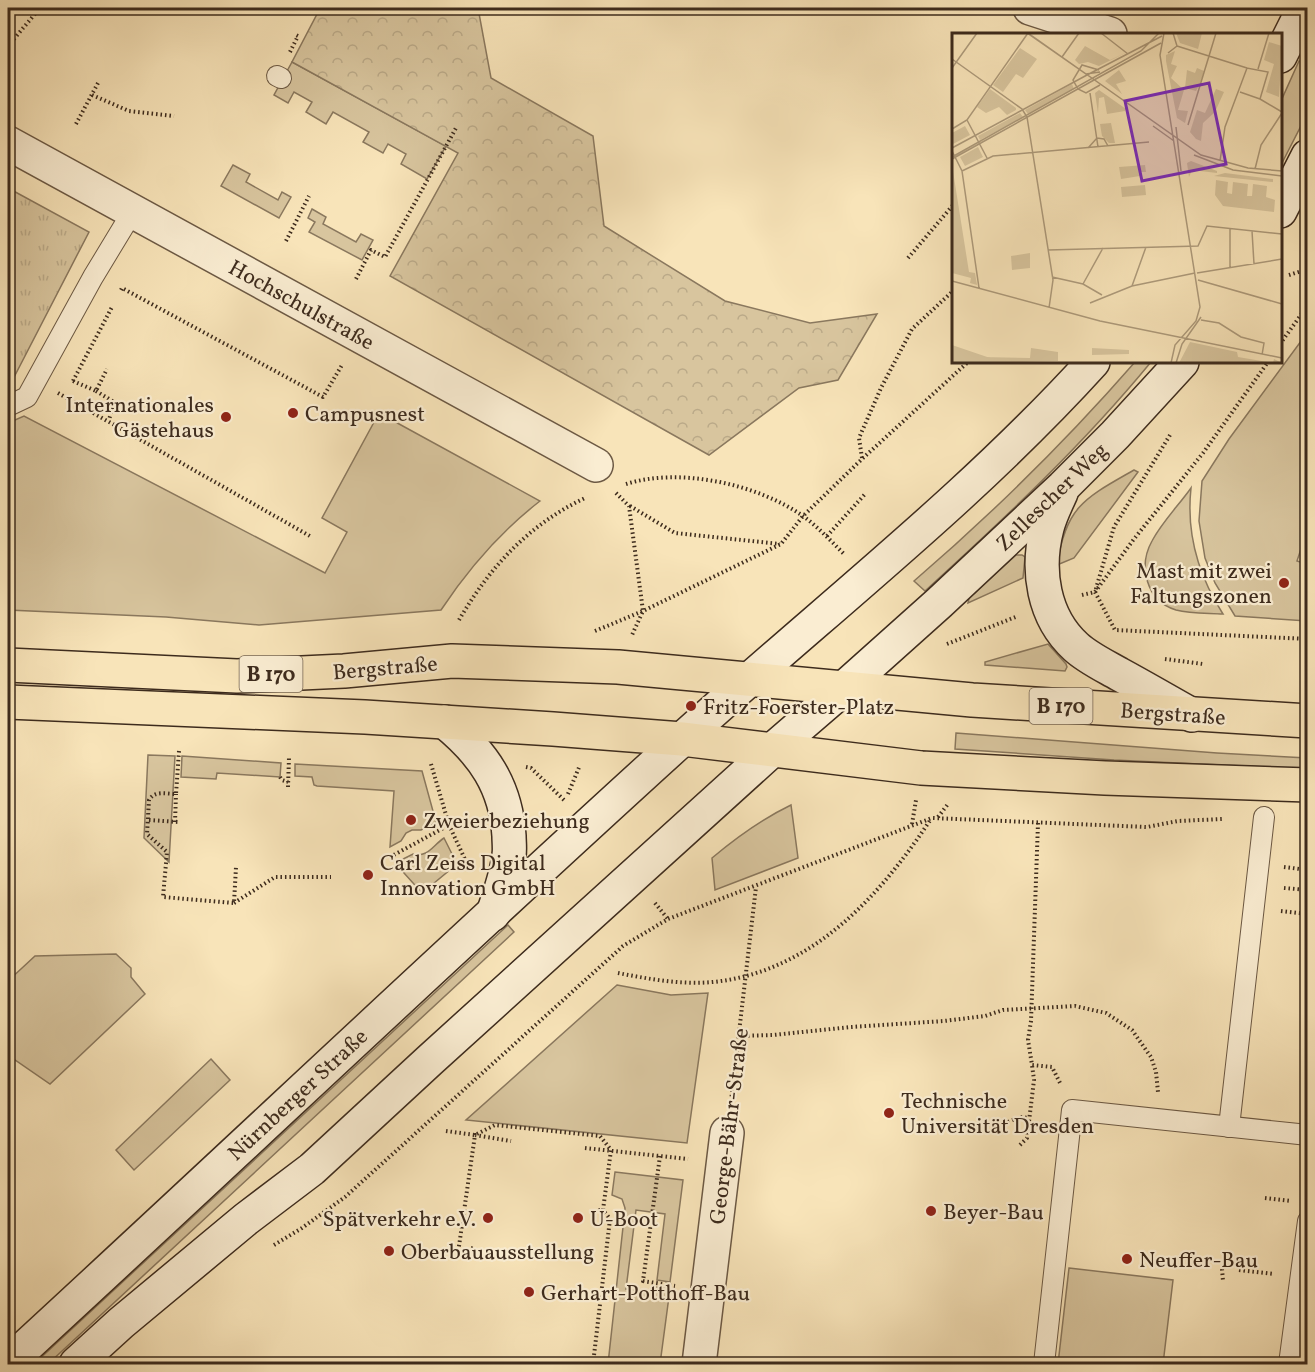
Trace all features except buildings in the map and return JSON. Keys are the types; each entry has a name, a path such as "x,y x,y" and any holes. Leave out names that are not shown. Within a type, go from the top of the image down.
{"main road":[{"path":"1030,8 1107,33"},
{"path":"1282,54 1304,8"},
{"name":"Hochschulstraße","path":"8,143 359,336 609,480"},
{"path":"1282,209 1308,156"},
{"path":"682,739 868,578 1048,411 1092,363"},
{"name":"Zellescher Weg","path":"844,688 1063,487 1181,363"},
{"path":"1063,487 1047,525 1041,572 1048,604 1058,628 1077,649 1192,715"},
{"name":"Bergstraße","path":"8,665 237,676 344,671 452,661 618,667 752,678"},
{"name":"B 170","path":"752,678 844,688"},
{"path":"76,1365 121,1323 246,1219 312,1169 771,751 844,688"},
{"name":"Bergstraße","path":"844,688 1192,715 1308,721"},
{"name":"B 170","path":"8,702 445,722 682,739 921,768 1105,778 1308,785"},
{"path":"445,722 479,754 497,783 507,814 510,855 493,914"},
{"name":"Nürnberger Straße","path":"8,1363 682,739"},
{"name":"George-Bähr-Straße","path":"699,1365 726,1148"}],"lane":[{"path":"8,406 27,397 93,277 133,211"},
{"path":"1229,1127 1264,817"},
{"path":"1044,1365 1072,1110 1308,1135"},
{"path":"1289,1365 1308,1221"}],"path":[{"path":"8,46 40,8"},
{"path":"293,46 298,36 294,34"},
{"path":"76,124 98,83"},
{"path":"92,95 129,111 174,116"},
{"path":"356,279 371,250 385,257 456,128"},
{"path":"286,241 309,196"},
{"path":"908,258 952,206"},
{"path":"1289,275 1308,269"},
{"path":"73,381 122,288 323,397 359,336"},
{"path":"862,459 859,438 881,388 912,329 952,292"},
{"path":"1282,343 1308,305"},
{"path":"643,611 781,544 803,516 967,363"},
{"path":"1095,592 1203,453 1267,363"},
{"path":"96,391 107,369"},
{"path":"65,377 114,402 109,420"},
{"path":"37,381 310,536"},
{"path":"1170,435 1114,527 1095,592 1115,630 1308,639"},
{"path":"609,480 689,477 718,481 773,500 803,516 827,536 866,494"},
{"path":"609,480 629,506 675,533 781,544"},
{"path":"459,620 481,584 515,545 561,509 588,496"},
{"path":"629,506 643,611 634,631"},
{"path":"149,820 176,822 179,751"},
{"path":"288,787 289,758"},
{"path":"565,801 583,758"},
{"path":"431,764 450,825 471,871"},
{"path":"280,777 288,782"},
{"path":"176,794 157,793 149,800 147,834 167,852 163,897 234,903 275,877 331,877"},
{"path":"618,973 676,982 713,982 746,976 790,960 821,941 860,909 904,860 934,818 951,800"},
{"path":"912,824 915,805"},
{"path":"668,919 756,887 912,824 934,818 1147,826 1178,821 1218,819"},
{"path":"1020,1145 1027,1138 1034,1080 1028,1040 1038,823"},
{"path":"390,857 450,825"},
{"path":"234,903 236,867"},
{"name":"George-Bähr-Straße","path":"726,1148 756,887"},
{"path":"1280,887 1308,890"},
{"path":"739,1036 944,1021 985,1016 1003,1010 1075,1006 1090,1008 1113,1017 1132,1030 1151,1057 1156,1072 1158,1095 1155,1119"},
{"path":"1032,1065 1052,1067 1072,1110"},
{"path":"1008,1122 1020,1117 1029,1118"},
{"path":"475,1135 495,1125 600,1136 610,1150 601,1210 610,1219 593,1365"},
{"path":"446,1131 511,1141"},
{"path":"473,1248 458,1253 475,1135"},
{"path":"585,1148 660,1156 726,1148"},
{"path":"660,1156 643,1281 677,1286"},
{"path":"1222,1269 1223,1281"},
{"path":"1239,1270 1301,1278"}],"green space":[{"path":"305,8 478,8 491,78 593,136 604,226 725,301 810,323 877,314 838,380 799,388 709,455 390,276 458,153 292,62 317,14"},
{"path":"1299,61 1307,65 1307,114 1282,163 1282,99"},
{"path":"292,62 446,146 427,179 401,164 406,154 388,144 383,153 363,142 369,132 333,112 326,124 306,112 312,102 294,92 288,103 274,95"},
{"path":"233,165 250,174 246,182 278,200 282,192 291,197 279,218 221,186"},
{"path":"8,188 89,232 8,386"},
{"path":"312,209 326,217 323,224 356,242 361,234 373,240 362,260 309,232 315,222 308,218"},
{"path":"1307,333 1308,528 1297,561 1307,564 1307,621 1235,616 1215,583 1205,558 1199,521 1202,481 1229,439"},
{"path":"1134,363 1150,363 1098,423 1042,481 925,591 914,581 1029,475"},
{"path":"379,413 540,501 486,551 441,610 259,625 166,617 8,610 8,423 24,416 325,573 347,532 322,518"},
{"path":"1134,470 1138,472 1074,558 1057,565 1066,529 1080,506 1103,488"},
{"path":"1191,488 1190,522 1196,554 1207,584 1223,614 1176,610 1158,599 1148,582 1146,561 1152,541"},
{"path":"1016,555 1025,557 1023,578 968,603 969,598"},
{"path":"1048,644 1066,664 1065,671 985,665 985,662"},
{"path":"956,733 1307,758 1307,769 1114,760 955,749"},
{"path":"148,755 175,756 169,862 144,838"},
{"path":"182,756 281,763 280,777 217,773 216,779 181,777"},
{"path":"295,764 422,771 436,822 421,830 406,833 401,841 390,847 394,791 317,786 314,785 312,777 295,776"},
{"path":"791,805 798,858 715,890 712,858 750,829"},
{"path":"444,838 457,864 422,893 395,863 413,854 426,853"},
{"path":"508,925 514,932 48,1364 34,1364"},
{"path":"116,954 131,968 131,977 145,994 50,1084 8,1055 8,981 35,956"},
{"path":"617,985 671,995 708,993 687,1143 466,1120"},
{"path":"211,1059 230,1080 134,1170 116,1150"},
{"path":"615,1172 683,1180 670,1282 657,1280 665,1214 636,1210 626,1289 655,1293 656,1287 670,1289 660,1364 608,1364 625,1208 622,1199 612,1195"},
{"path":"1069,1268 1173,1280 1163,1364 1058,1364"}],"place":[{"name":"Campusnest","path":"293,413"},
{"name":"Internationales Gästehaus","path":"226,417"},
{"name":"Mast mit zwei Faltungszonen","path":"1284,583"},
{"name":"Fritz-Foerster-Platz","path":"691,706"},
{"name":"Zweierbeziehung","path":"411,820"},
{"name":"Carl Zeiss Digital Innovation GmbH","path":"368,875"},
{"name":"Technische Universität Dresden","path":"889,1113"},
{"name":"Beyer-Bau","path":"931,1211"},
{"name":"Spätverkehr e.V.","path":"488,1218"},
{"name":"U-Boot","path":"578,1218"},
{"name":"Oberbauausstellung","path":"389,1251"},
{"name":"Neuffer-Bau","path":"1127,1259"},
{"name":"Gerhart-Potthoff-Bau","path":"529,1292"}]}
